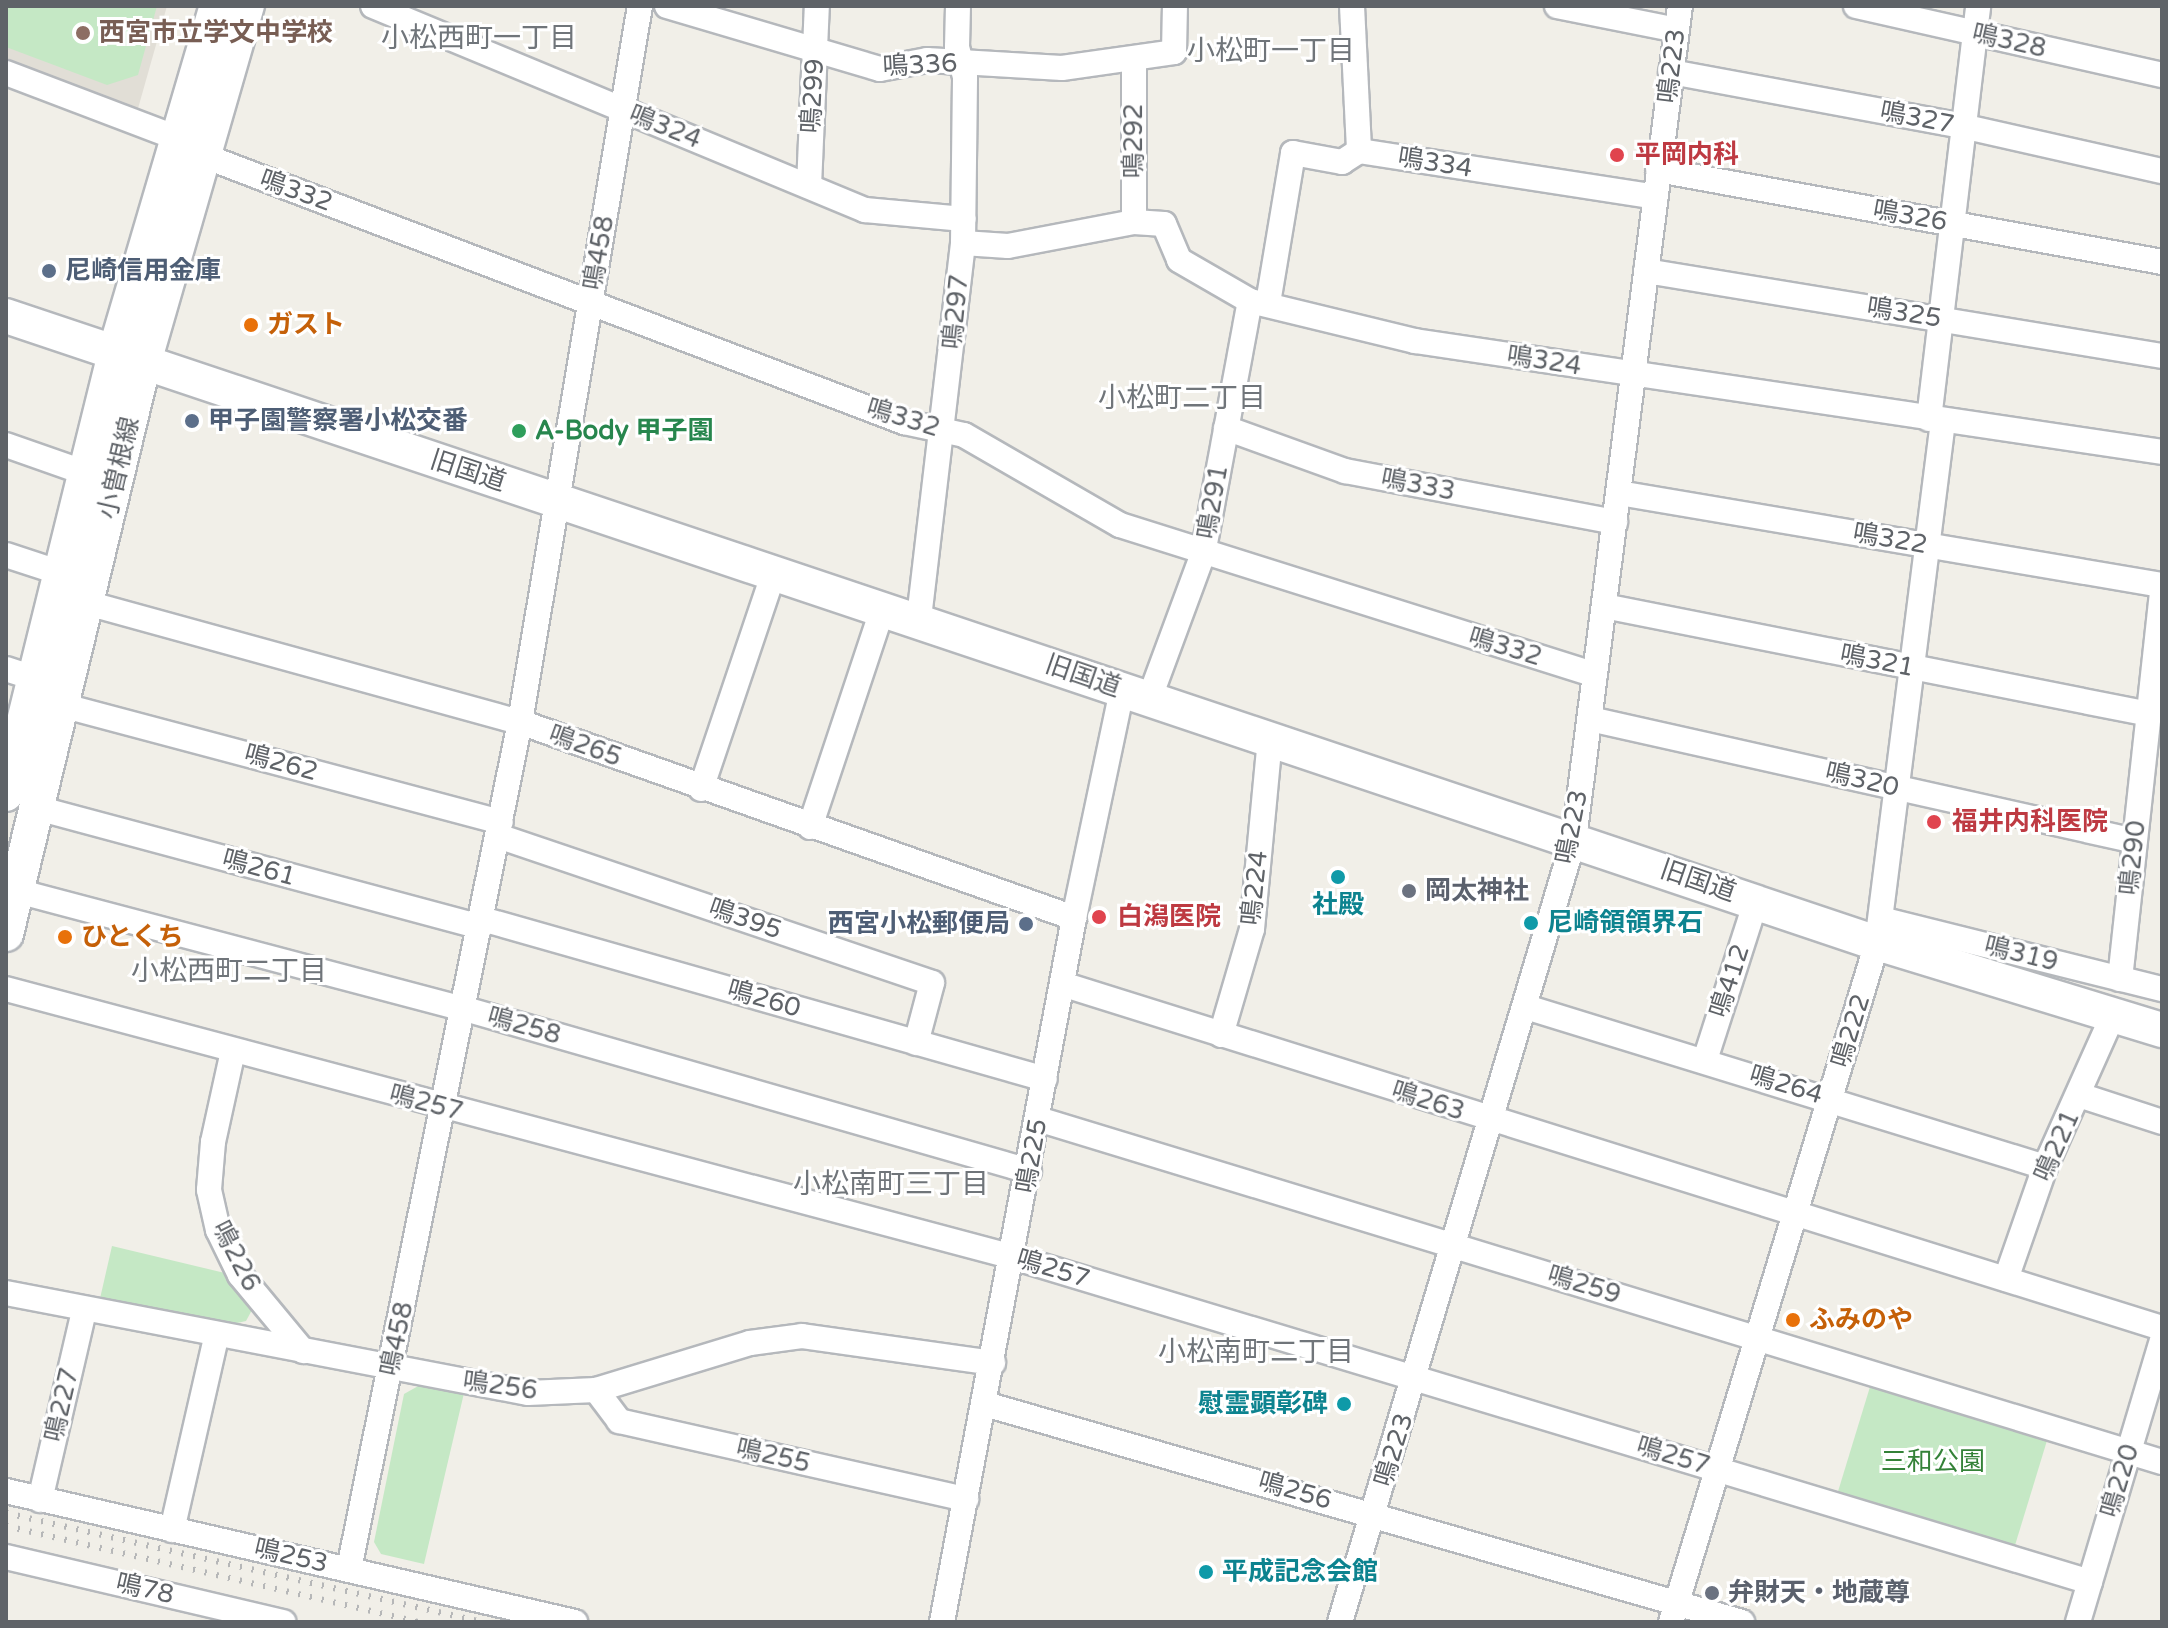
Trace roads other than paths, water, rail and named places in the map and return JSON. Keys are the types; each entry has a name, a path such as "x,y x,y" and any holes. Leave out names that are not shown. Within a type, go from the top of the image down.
{"street":[{"name":"小曽根線","path":"6,934 87,603 130,357 177,138 217,6"},
{"name":"小曽根線","path":"7,786 21,674 58,572 86,473 207,157 247,6"},
{"name":"鳴324","path":"373,6 865,210 1020,244 1134,222 1164,224 1179,260 1259,302 1415,341 2162,452"},
{"name":"鳴458","path":"349,1569 446,1108 520,722 560,501 640,6"},
{"name":"鳴336","path":"667,6 815,46 826,57 880,69 927,60 1062,68 1174,52 1175,6"},
{"name":"鳴299","path":"809,186 817,6"},
{"name":"鳴297","path":"919,618 964,231 963,62 957,47 958,6"},
{"path":"1352,6 1359,151"},
{"path":"1557,6 1678,18"},
{"name":"鳴328","path":"1856,6 2162,75"},
{"name":"鳴222","path":"1674,1612 1797,1212 1879,931 1929,546 1942,319 1978,6"},
{"name":"鳴223","path":"1340,1622 1493,1122 1574,839 1678,18"},
{"name":"鳴292","path":"1134,59 1134,222"},
{"name":"鳴327","path":"1671,72 1962,126 2162,171"},
{"path":"6,73 177,138"},
{"name":"鳴334","path":"1359,151 1655,197"},
{"name":"鳴291","path":"1136,694 1203,554 1226,428 1293,153 1342,162 1359,151"},
{"name":"鳴332","path":"207,157 904,422 964,435 1120,525 1203,554 1595,675"},
{"name":"鳴326","path":"1658,170 2162,262"},
{"name":"鳴325","path":"1646,271 2162,356"},
{"name":"旧国道","path":"6,316 919,618 1136,694 1756,901 1879,931 2162,1030"},
{"name":"鳴333","path":"1226,428 1345,471 1615,522"},
{"path":"6,445 86,473"},
{"name":"鳴322","path":"1619,493 2162,585"},
{"path":"6,555 58,572"},
{"path":"701,789 774,572"},
{"name":"鳴290","path":"2120,979 2162,593"},
{"name":"鳴265","path":"87,603 520,722 701,789 1074,918"},
{"name":"鳴321","path":"1604,606 2149,714"},
{"path":"810,827 883,607"},
{"name":"鳴225","path":"942,1622 1013,1257 1074,918 1136,694"},
{"name":"鳴262","path":"61,705 499,829"},
{"name":"鳴320","path":"1590,719 2135,841"},
{"name":"鳴224","path":"1221,1035 1252,929 1270,737"},
{"name":"鳴261","path":"37,808 481,923"},
{"name":"鳴395","path":"499,829 932,983 916,1043"},
{"name":"鳴258","path":"17,891 465,1009 1029,1171"},
{"name":"鳴412","path":"1705,1060 1756,901"},
{"name":"鳴260","path":"481,923 1045,1079"},
{"name":"鳴319","path":"1879,931 2162,989"},
{"name":"鳴263","path":"1062,984 1493,1122 1797,1212 2162,1328"},
{"name":"鳴257","path":"6,989 1013,1257 2090,1582"},
{"name":"鳴264","path":"1526,1007 1831,1098 2045,1167"},
{"name":"鳴221","path":"2006,1279 2045,1167 2113,1015"},
{"name":"鳴226","path":"233,1051 213,1142 209,1190 218,1230 240,1275 303,1351"},
{"path":"2079,1095 2162,1122"},
{"name":"鳴259","path":"1038,1119 2162,1462"},
{"name":"鳴256","path":"6,1293 84,1311 528,1393 596,1390 750,1343 802,1336 993,1363"},
{"name":"鳴227","path":"40,1500 84,1311"},
{"path":"172,1530 217,1334"},
{"name":"鳴220","path":"2078,1622 2162,1341"},
{"name":"鳴255","path":"596,1390 619,1421 966,1499"},
{"name":"鳴256","path":"985,1404 1374,1513 1674,1612 1742,1622"},
{"name":"鳴253","path":"6,1491 575,1622"},
{"name":"鳴78","path":"6,1557 284,1622"}],"railway":[{"path":"6,1513 481,1622"},
{"path":"6,1526 419,1622"}],"place":[{"name":"西宮市立学文中学校","path":"83,33"},
{"name":"平岡内科","path":"1617,155"},
{"name":"尼崎信用金庫","path":"49,271"},
{"name":"ガスト","path":"251,325"},
{"name":"甲子園警察署小松交番","path":"192,421"},
{"name":"A-Body 甲子園","path":"519,431"},
{"name":"福井内科医院","path":"1934,822"},
{"name":"社殿","path":"1338,877"},
{"name":"岡太神社","path":"1409,891"},
{"name":"白潟医院","path":"1099,917"},
{"name":"尼崎領領界石","path":"1531,923"},
{"name":"西宮小松郵便局","path":"1026,924"},
{"name":"ひとくち","path":"65,937"},
{"name":"ふみのや","path":"1793,1320"},
{"name":"慰霊顕彰碑","path":"1344,1404"},
{"name":"平成記念会館","path":"1206,1572"},
{"name":"弁財天・地蔵尊","path":"1712,1593"}],"district":[{"name":"小松西町一丁目","path":"479,38"},
{"name":"小松町一丁目","path":"1271,51"},
{"name":"小松町二丁目","path":"1182,398"},
{"name":"小松西町二丁目","path":"229,971"},
{"name":"小松南町三丁目","path":"891,1184"},
{"name":"小松南町二丁目","path":"1256,1352"}],"park label":[{"name":"三和公園","path":"1933,1462"}]}
